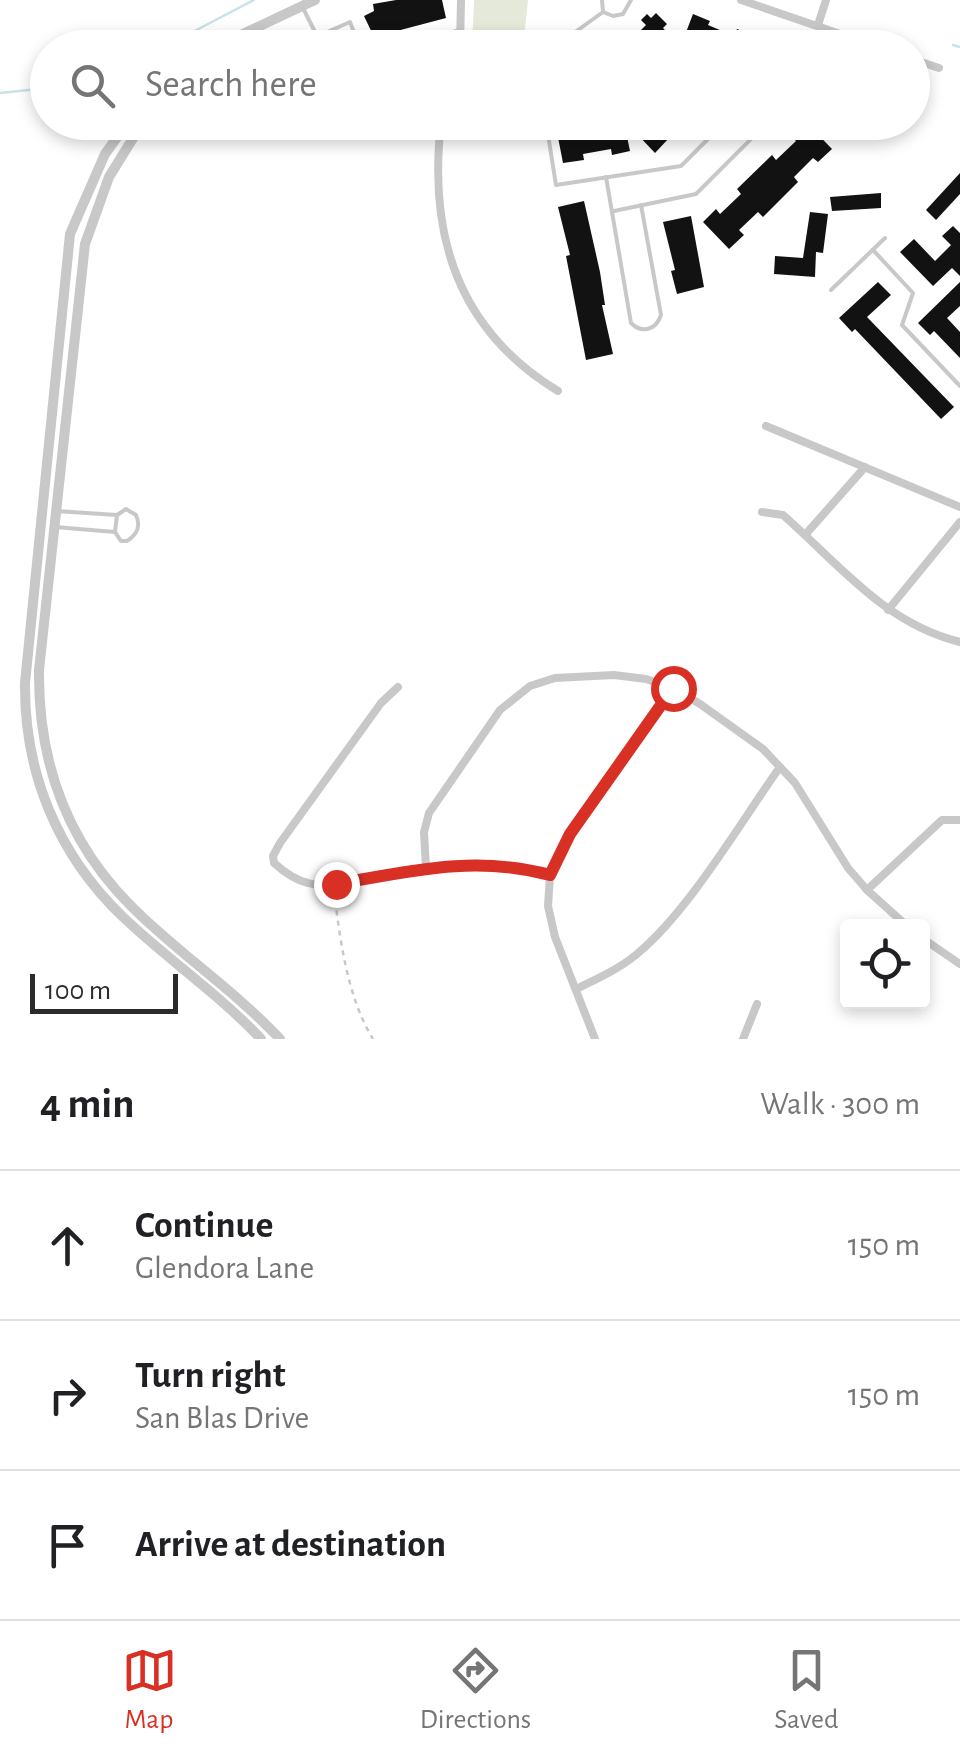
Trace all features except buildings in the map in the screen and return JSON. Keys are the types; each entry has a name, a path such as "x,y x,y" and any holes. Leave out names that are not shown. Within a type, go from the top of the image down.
{"street":[{"path":"254,30 315,0"},
{"path":"461,0 461,28"},
{"path":"741,0 832,30"},
{"path":"818,25 826,0"},
{"path":"930,65 939,68"},
{"path":"115,140 88,188 69,243 25,684 27,736 47,807 81,871 124,918 261,1039"},
{"path":"132,140 109,177 85,244 39,670 41,734 58,796 93,862 133,908 280,1039"},
{"path":"440,140 438,188 449,251 471,309 498,344 529,374 558,392"},
{"path":"69,243 85,244"},
{"path":"766,426 960,507"},
{"path":"805,534 865,467"},
{"path":"762,512 783,516 888,610 915,628 960,642"},
{"path":"888,610 960,522"},
{"path":"426,868 424,832 434,802 500,710 516,695 555,678 614,674 673,688 747,736 795,783 834,848 866,890 899,919"},
{"path":"398,687 381,703 274,853 274,864 311,884 333,884 426,868 494,864 550,875"},
{"path":"596,1039 550,916 550,875 570,834 673,688"},
{"path":"27,736 41,734"},
{"path":"576,988 624,964 653,940 687,899 780,767"},
{"path":"866,890 942,820 960,820"},
{"path":"930,943 960,964"},
{"path":"209,990 218,980"},
{"path":"743,1039 757,1004"}],"lane":[{"path":"602,0 603,12"},
{"path":"578,30 603,12 622,14 632,0"},
{"path":"302,6 315,30"},
{"path":"332,30 350,22 353,30"},
{"path":"456,30 461,28"},
{"path":"549,140 556,185 681,166 707,140"},
{"path":"612,212 696,194 750,140"},
{"path":"606,177 631,323 636,328 648,329 659,322 660,315 642,205"},
{"path":"831,290 885,238"},
{"path":"873,250 913,293 902,325 960,386"},
{"path":"41,510 116,515 126,509 132,511 139,524 127,541 115,532 116,515"},
{"path":"40,525 115,532"}],"path":[{"path":"333,884 341,942 356,1001 373,1039"}],"green space":[{"path":"474,0 528,0 525,30 473,30"}],"waterway":[{"path":"196,30 254,0"},
{"path":"953,45 960,47"},
{"path":"0,93 30,90"}],"route":[{"path":"336,884 459,864 519,866 550,875 570,834 673,688"}]}
